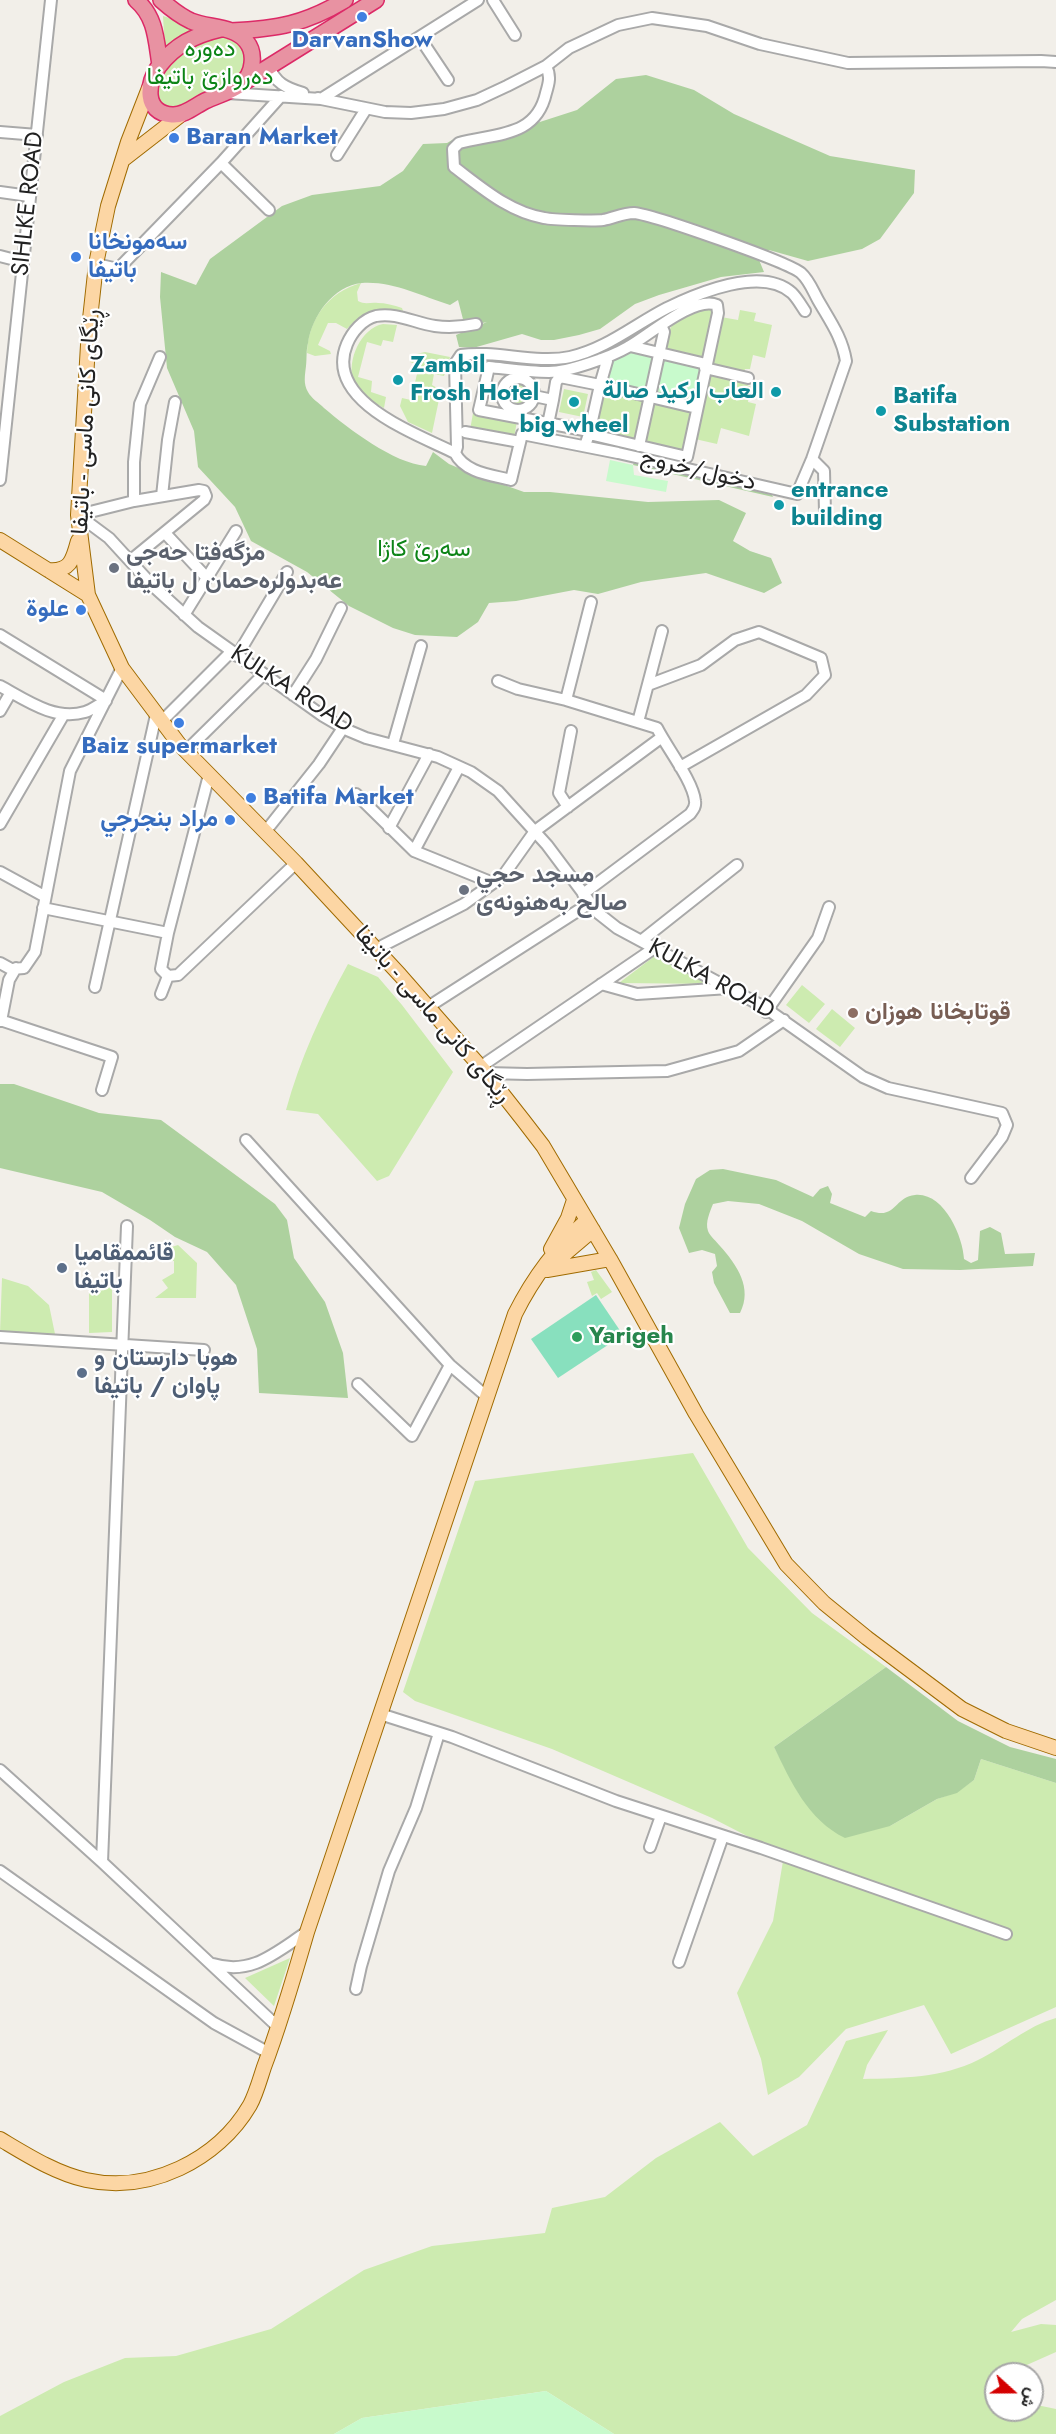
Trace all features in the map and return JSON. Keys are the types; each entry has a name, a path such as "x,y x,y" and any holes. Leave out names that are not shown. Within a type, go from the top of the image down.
{"highway":[{"path":"136,0 147,10 154,23 160,65"},
{"path":"161,0 189,20 225,30 245,40 253,57 249,75 243,82"},
{"path":"345,0 311,19 293,25 225,30 190,39 173,50 150,80 148,88 153,104 158,110 173,115 182,114 225,93 376,0"}],"main road":[{"name":"ڕێگای کانی ماسی - باتيفا","path":"148,88 108,206 96,264 88,339 78,515 88,595 122,668 159,719 186,751 296,863 376,949 483,1070 543,1146 610,1259 696,1414 786,1564 824,1603 962,1709 1006,1731 1056,1748"},
{"path":"123,160 182,114"},
{"path":"48,570 63,570 70,564 81,532"},
{"path":"0,540 88,595"},
{"path":"544,1271 542,1266 568,1218 574,1200"},
{"path":"0,2139 53,2169 87,2180 124,2183 164,2176 196,2159 227,2137 250,2104 278,2027 307,1932 514,1314 527,1290 589,1226"},
{"path":"544,1271 610,1259"}],"street":[{"name":"SIHLKE ROAD","path":"0,480 51,0"},
{"path":"225,93 321,99 478,0"},
{"path":"493,0 514,36"},
{"path":"269,66 271,73 281,84 321,99 366,109 411,113 444,109 477,100 546,66 569,48 618,25 652,18 707,26 760,44 848,63 1041,61 1056,63"},
{"path":"420,38 448,80"},
{"path":"546,66 550,79 543,106 537,117 515,130 459,143 453,149 454,167 488,193 526,213 545,218 601,220 635,213 702,234 781,263 802,274 833,323 843,345 846,361 812,459 824,471 825,512"},
{"path":"96,264 117,269 221,163 281,96"},
{"path":"338,155 366,109"},
{"path":"0,132 37,135"},
{"path":"221,163 269,210"},
{"path":"0,192 29,196"},
{"path":"0,256 23,262"},
{"path":"455,453 457,447 455,364 461,355 480,352 503,357 546,358 566,357 586,352 606,344 666,309 737,282 760,280 791,292 805,312"},
{"path":"697,408 600,386 563,373 522,374 489,367 479,410 513,413 548,424 687,457 722,288"},
{"path":"548,424 556,382 563,373 630,346 661,325 701,305 713,303 717,305"},
{"path":"476,324 453,327 434,326 391,315 374,317 362,324 346,346 345,376 349,386 365,404 390,420 455,453 459,460 472,469 511,480 522,434 585,446 607,361 601,359"},
{"path":"639,446 664,332 661,325"},
{"path":"630,346 748,378"},
{"path":"134,501 134,462 140,404 160,357"},
{"path":"513,413 505,404 502,390 508,380 522,374"},
{"path":"513,413 525,409 533,402 532,386 522,374"},
{"path":"484,386 502,390"},
{"path":"534,396 553,400"},
{"path":"162,496 168,440 176,402"},
{"path":"465,432 520,442"},
{"name":"دخول/خروج","path":"585,446 797,494 812,459"},
{"path":"78,515 134,501 204,491 206,496 132,560"},
{"name":"KULKA ROAD","path":"78,515 97,527 132,560 153,586 184,615 234,654 343,728 366,738 429,754 459,767 498,791 535,831 598,913 616,928 784,1020 863,1077 888,1088 1002,1113 1007,1125 1002,1137 971,1178"},
{"path":"184,615 236,531"},
{"path":"165,533 207,578"},
{"path":"95,987 159,719 234,654 287,572"},
{"path":"566,700 591,603"},
{"path":"294,695 316,659 341,608"},
{"path":"638,722 662,631"},
{"path":"648,685 701,665 735,640 759,632 821,658 825,675 806,694 680,767"},
{"path":"0,635 106,700"},
{"path":"393,744 421,646"},
{"path":"0,963 11,969 24,968 35,952 70,771 122,668"},
{"path":"186,751 264,674"},
{"path":"428,1007 587,899 695,808 695,800 680,767 657,728 566,700 518,689 498,681"},
{"path":"0,686 44,710 64,714 86,712 106,700"},
{"path":"0,711 11,692"},
{"path":"0,824 64,714"},
{"path":"265,832 319,764 343,728"},
{"path":"568,807 559,793 571,731"},
{"path":"376,949 464,904 494,883 503,876 535,831 662,737"},
{"path":"389,828 429,754"},
{"path":"414,851 459,767"},
{"path":"168,976 161,969 168,933 209,775"},
{"path":"356,794 414,851 494,883"},
{"path":"168,976 178,975 296,863"},
{"path":"640,942 737,865"},
{"path":"0,872 44,902 168,933"},
{"path":"767,1011 818,938 829,907"},
{"path":"483,1070 653,949"},
{"path":"16,968 9,980 1,1021 112,1057 102,1090"},
{"path":"161,994 168,976"},
{"path":"602,984 637,994 729,988"},
{"path":"483,1070 527,1074 667,1071 739,1052 784,1020"},
{"path":"246,1140 450,1365 486,1396"},
{"path":"102,1862 127,1226"},
{"path":"0,1337 204,1350"},
{"path":"358,1384 412,1436 450,1365"},
{"path":"380,1714 439,1733 616,1801 1006,1934"},
{"path":"356,1989 389,1871 416,1808 439,1733"},
{"path":"0,1770 212,1963 278,2027"},
{"path":"650,1847 661,1816"},
{"path":"679,1962 723,1836"},
{"path":"0,1871 214,2023 269,2053"},
{"path":"212,1963 225,1968 254,1965 307,1932"}],"green space":[{"path":"163,16 202,28 165,51"},
{"name":"ده‌وره‌ ده‌روازێ باتيفا","path":"216,34 231,36 243,43 250,64 237,82 180,109 160,105 155,97 162,69 181,50"},
{"name":"سەرێ کاژا","path":"646,75 694,90 734,114 830,156 915,170 914,193 880,239 862,249 808,261 769,250 757,255 764,272 721,277 659,295 635,304 600,329 554,340 541,340 522,334 473,348 459,347 456,335 487,322 465,327 458,300 450,305 385,284 352,285 333,296 314,323 307,348 305,386 313,398 359,435 386,452 413,464 426,466 433,452 449,464 524,492 550,492 648,502 719,500 746,513 733,541 750,551 771,558 782,583 764,593 706,573 641,582 598,594 574,590 516,601 489,603 478,622 457,637 415,635 393,628 349,606 307,572 251,541 235,507 198,467 194,431 167,368 160,297 161,272 196,285 210,259 282,206 312,195 380,186 403,171 423,144 447,143 459,136 515,130 577,110 616,79"},
{"path":"361,283 357,292 358,301 390,304 402,308 403,311 385,309 372,311 360,317 347,329 336,323 328,323 318,345 330,351 331,354 315,356 307,353 311,329 322,309 339,293"},
{"path":"708,307 715,315 705,358 665,350 663,347 674,323 683,316"},
{"path":"740,310 756,313 754,321 772,325 765,358 753,355 750,369 745,369 744,373 710,366 721,317 738,320"},
{"path":"383,324 397,325 393,342 383,340 381,346 367,342 358,377 372,381 371,392 386,397 384,408 358,389 352,372 354,355 362,338 375,327"},
{"path":"630,350 652,355 655,359 648,389 644,391 607,383 605,379 613,357"},
{"path":"425,352 450,357 444,376 434,374 432,385 441,390 432,433 408,422 400,406 402,398 411,400 419,365 410,362 412,355"},
{"path":"666,359 699,367 701,370 695,400 691,402 657,394 663,362"},
{"path":"709,372 745,379 747,385 751,387 748,402 756,404 749,436 721,428 717,444 695,439"},
{"path":"518,381 527,385 531,394 527,403 518,407 509,403 505,394 509,385"},
{"path":"564,389 588,394 583,417 559,412"},
{"path":"607,391 639,398 643,403 636,438 631,440 598,432 596,427 604,394"},
{"path":"656,402 688,409 692,414 685,449 680,451 646,443 644,438 652,405"},
{"path":"473,413 517,421 514,438 470,430"},
{"path":"610,460 633,465 634,475 668,481 666,492 606,481"},
{"path":"634,462 772,495 773,497 633,465"},
{"path":"656,955 714,984 619,983"},
{"path":"348,964 378,977 453,1072 389,1176 377,1181 318,1114 286,1110 312,1036"},
{"path":"802,985 825,1004 809,1023 786,1005"},
{"path":"832,1009 855,1028 840,1047 816,1029"},
{"path":"0,1084 14,1084 99,1113 161,1120 275,1204 287,1220 294,1258 325,1302 343,1353 348,1398 259,1393 257,1349 236,1285 207,1252 175,1237 102,1192 0,1168"},
{"path":"723,1169 776,1180 813,1197 820,1189 828,1186 832,1194 830,1203 865,1217 871,1211 885,1213 908,1197 925,1196 943,1208 950,1218 960,1239 964,1259 971,1263 978,1260 980,1231 990,1227 1001,1233 1005,1254 1035,1253 1033,1266 960,1270 903,1269 859,1254 802,1221 759,1204 728,1201 713,1204 707,1228 737,1269 744,1286 744,1304 740,1313 730,1313 714,1283 712,1272 717,1266 715,1254 702,1250 689,1253 679,1228 685,1204 696,1179 710,1170"},
{"path":"178,1245 197,1263 196,1298 155,1298 168,1288 162,1280 174,1273 174,1261 161,1261 162,1250"},
{"path":"596,1270 612,1292 601,1299 597,1293 592,1296 587,1282 594,1280 591,1272"},
{"path":"112,1276 112,1332 89,1333 89,1293 91,1290 104,1287 108,1277"},
{"path":"2,1278 28,1286 49,1305 55,1334 0,1333"},
{"name":"Yarigeh","path":"596,1295 623,1335 558,1378 531,1339"},
{"path":"693,1453 748,1548 812,1613 886,1667 774,1747 799,1794 890,1826 937,1799 957,1792 974,1780 981,1759 1056,1783 1056,2007 951,2054 924,2005 846,2029 799,2077 768,2095 761,2059 737,1993 773,1921 784,1855 712,1818 552,1749 415,1701 403,1692 475,1481"},
{"path":"886,1667 958,1721 1010,1747 1056,1759 1056,1783 981,1759 974,1780 957,1793 937,1799 890,1826 845,1838 832,1830 811,1811 802,1799 774,1747"},
{"path":"290,1958 274,2006 245,1978"},
{"path":"1056,2018 1056,2300 1022,2319 1011,2332 1041,2324 1056,2325 1056,2352 1034,2362 984,2362 984,2422 1044,2422 1044,2406 1056,2409 1056,2434 614,2434 546,2391 362,2418 334,2434 0,2434 0,2416 64,2382 125,2358 176,2356 271,2329 364,2270 432,2246 545,2233 552,2208 605,2197 656,2158 720,2122 753,2156 807,2125 846,2041 888,2030 867,2065 863,2079 922,2076 964,2066 978,2060"},
{"path":"546,2391 614,2434 334,2434 362,2418"}],"place":[{"name":"DarvanShow","path":"362,17"},
{"name":"Baran Market","path":"174,138"},
{"name":"سه‌مونخانا باتيفا","path":"76,257"},
{"name":"Zambil Frosh Hotel","path":"398,380"},
{"name":"العاب اركيد صالة","path":"776,392"},
{"name":"big wheel","path":"574,402"},
{"name":"Batifa Substation","path":"881,411"},
{"name":"entrance building","path":"779,505"},
{"name":"مزگەفتا حەجی عەبدولرەحمان ل باتیفا","path":"114,568"},
{"name":"علوة","path":"81,610"},
{"name":"Baiz supermarket","path":"179,723"},
{"name":"Batifa Market","path":"251,798"},
{"name":"مراد بنجرجي","path":"230,820"},
{"name":"مسجد حجي صالح بەھنونەی","path":"464,890"},
{"name":"قوتابخانا هوزان","path":"853,1013"},
{"name":"قائممقاميا باتيفا","path":"62,1268"},
{"name":"Yarigeh","path":"577,1337"},
{"name":"هوبا دارستان و پاوان / باتيفا","path":"82,1373"}]}
